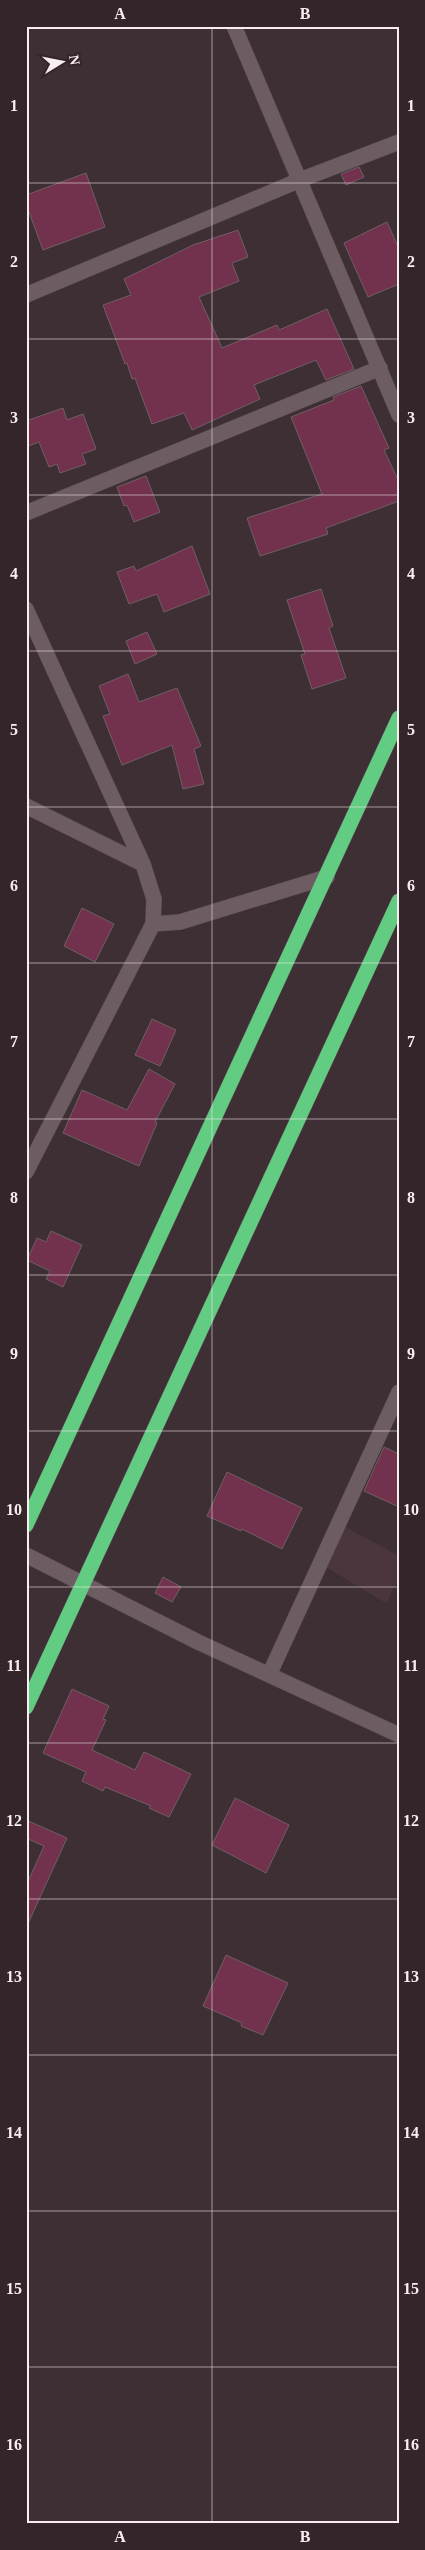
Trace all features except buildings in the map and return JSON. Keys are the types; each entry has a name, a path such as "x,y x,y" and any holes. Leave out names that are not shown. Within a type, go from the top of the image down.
{"highway":[{"path":"26,1525 399,718"},
{"path":"26,1707 399,901"}],"street":[{"path":"234,26 399,415"},
{"path":"26,295 300,180 399,142"},
{"path":"26,513 380,368"},
{"path":"26,609 143,864 154,899 153,924 26,1172"},
{"path":"26,806 143,864"},
{"path":"153,924 180,922 327,877"},
{"path":"269,1674 399,1392"},
{"path":"26,1555 269,1674 399,1735"}],"shaded area":[{"path":"340,1524 399,1556 399,1578 386,1603 321,1564"}]}
